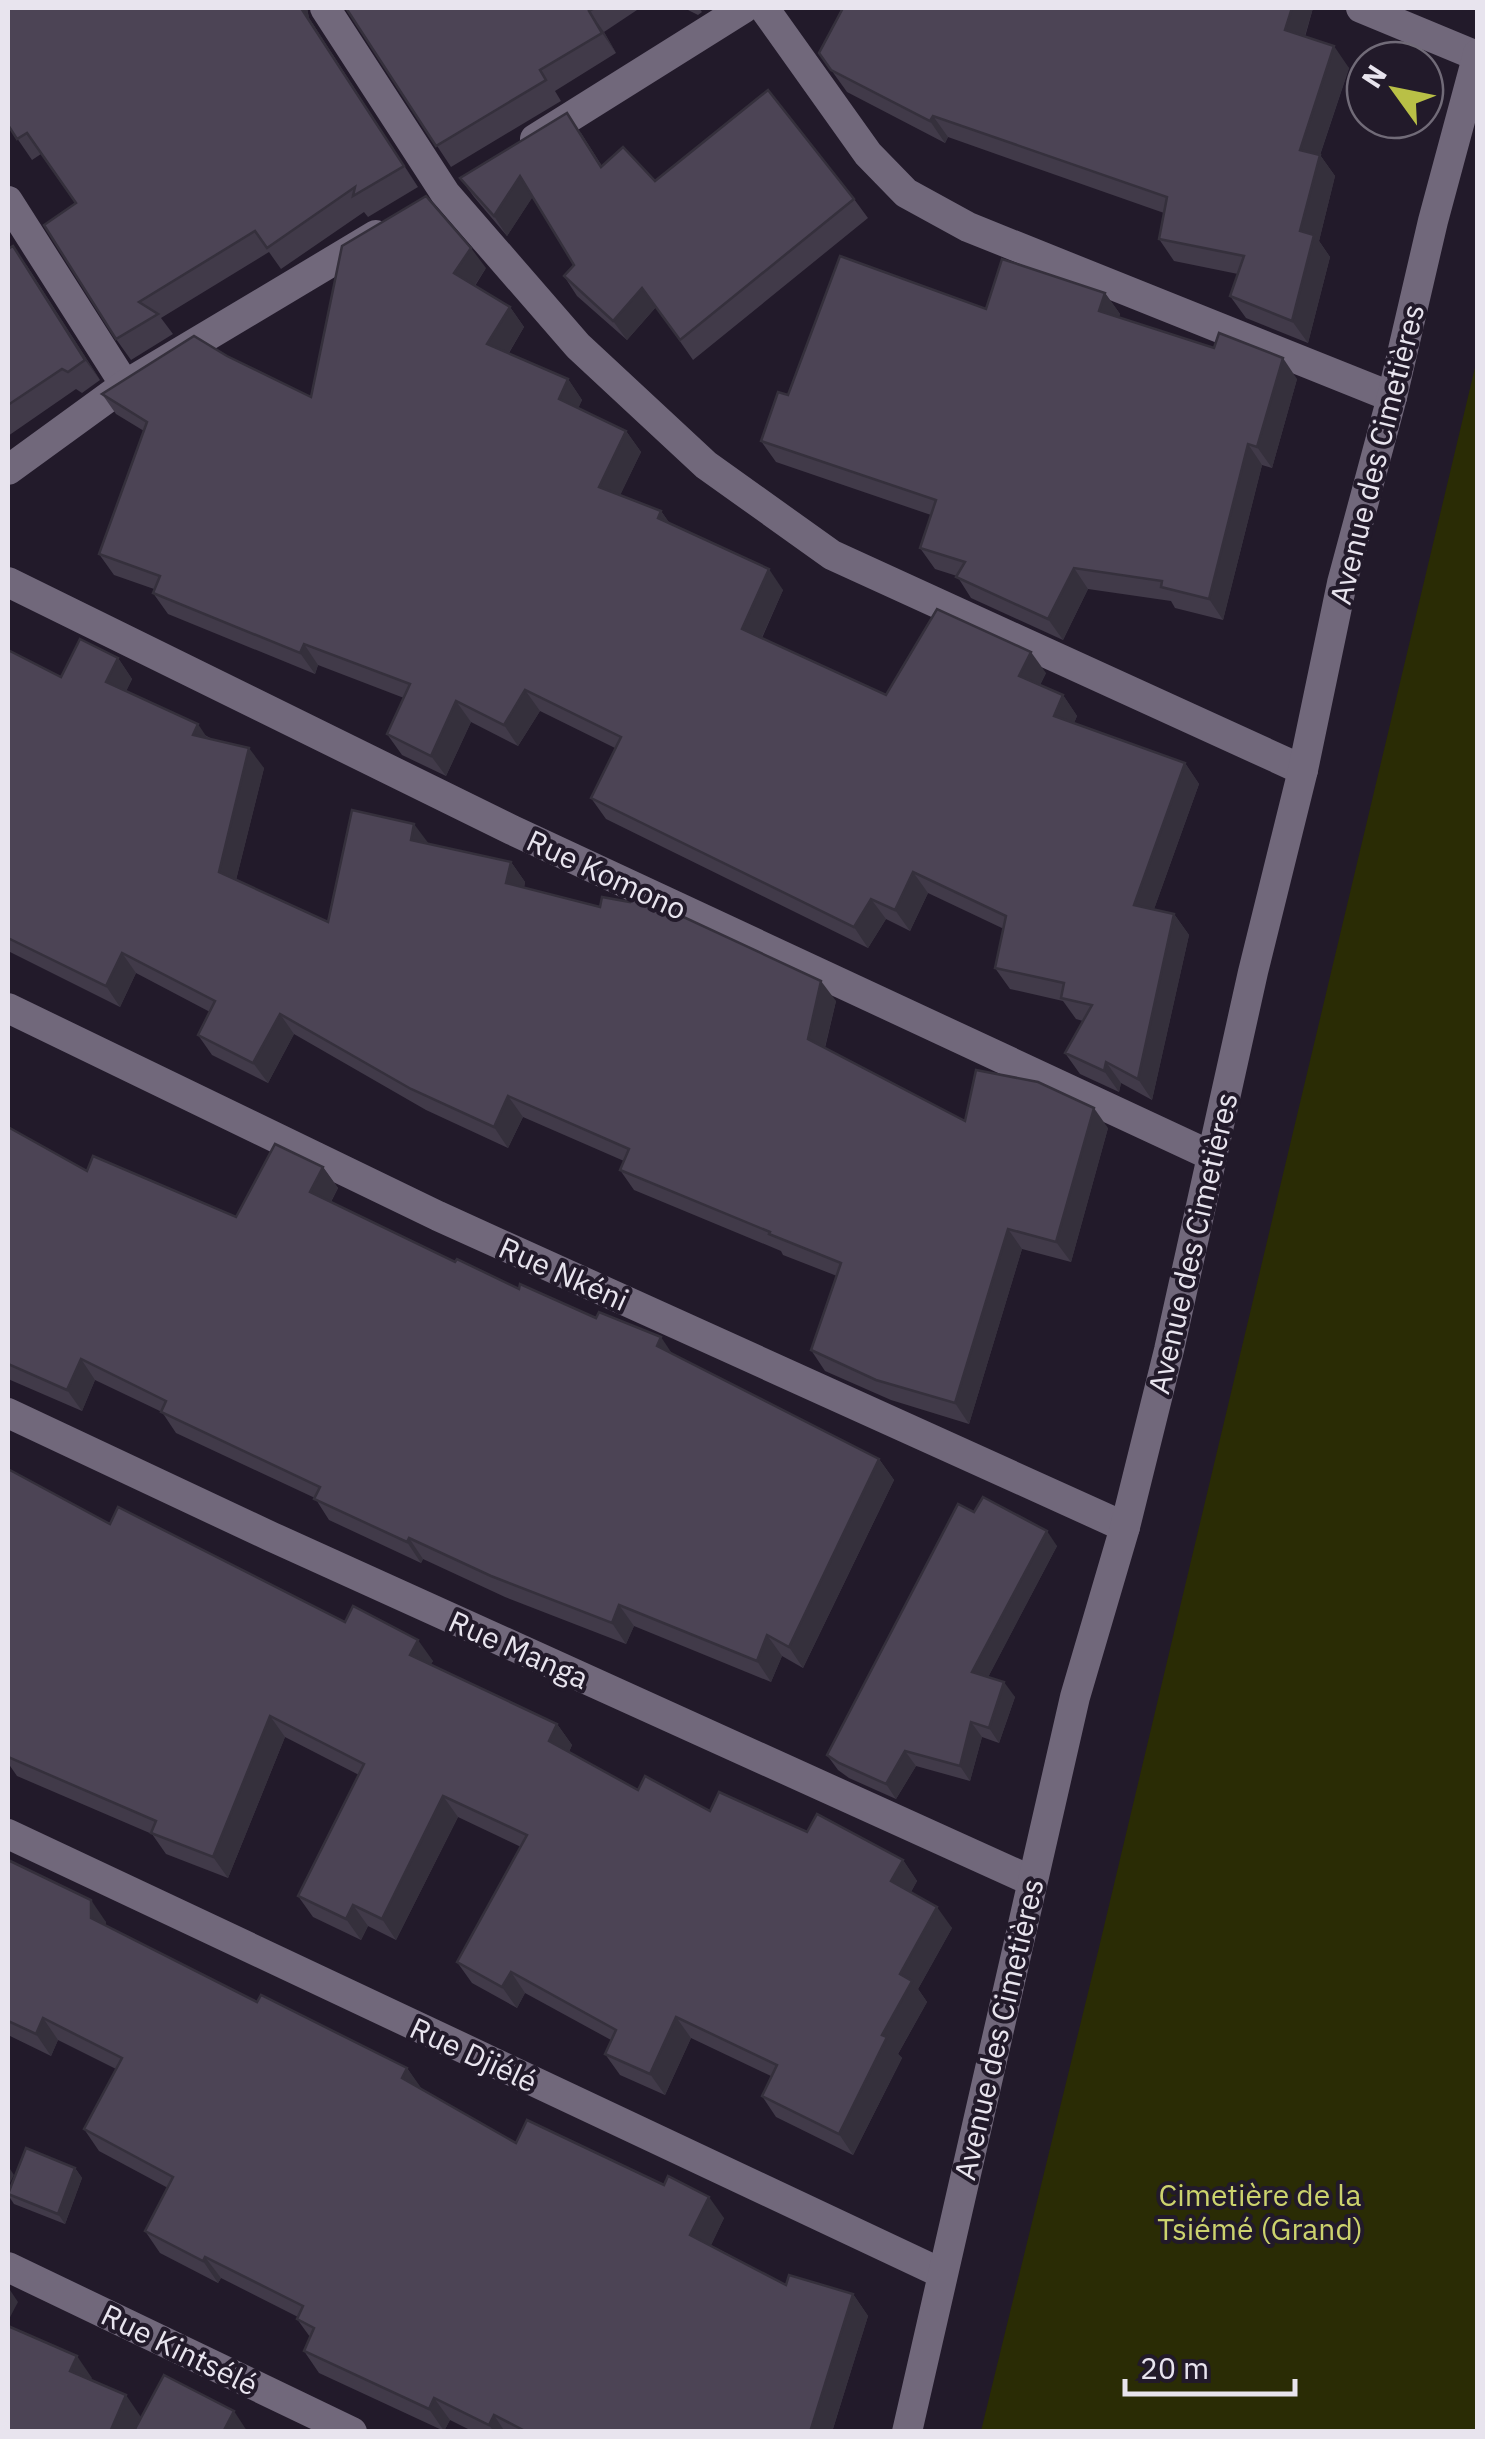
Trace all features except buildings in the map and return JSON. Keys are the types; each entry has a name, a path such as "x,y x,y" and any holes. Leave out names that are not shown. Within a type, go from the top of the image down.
{"street":[{"path":"326,8 445,193 578,346 706,466 832,555 1303,770"},
{"path":"510,154 744,8"},
{"path":"764,8 868,154 906,192 968,227 1392,397"},
{"path":"1361,8 1477,55"},
{"name":"Avenue des Cimetières","path":"907,2432 1075,1697 1125,1527 1169,1350 1253,972 1303,770 1342,583 1477,55"},
{"path":"8,470 126,385 478,174"},
{"path":"8,201 126,385"},
{"name":"Rue Komono","path":"8,582 512,830 1212,1156"},
{"name":"Rue Nkéni","path":"8,1008 438,1216 1125,1527"},
{"name":"Rue Manga","path":"8,1414 1032,1881"},
{"name":"Rue Djiélé","path":"8,1834 942,2274"},
{"name":"Rue Kintsélé","path":"8,2266 352,2432"}],"green space":[{"name":"Cimetière de la Tsiémé (Grand)","path":"1477,359 1477,2431 981,2431 1096,1960"}]}
